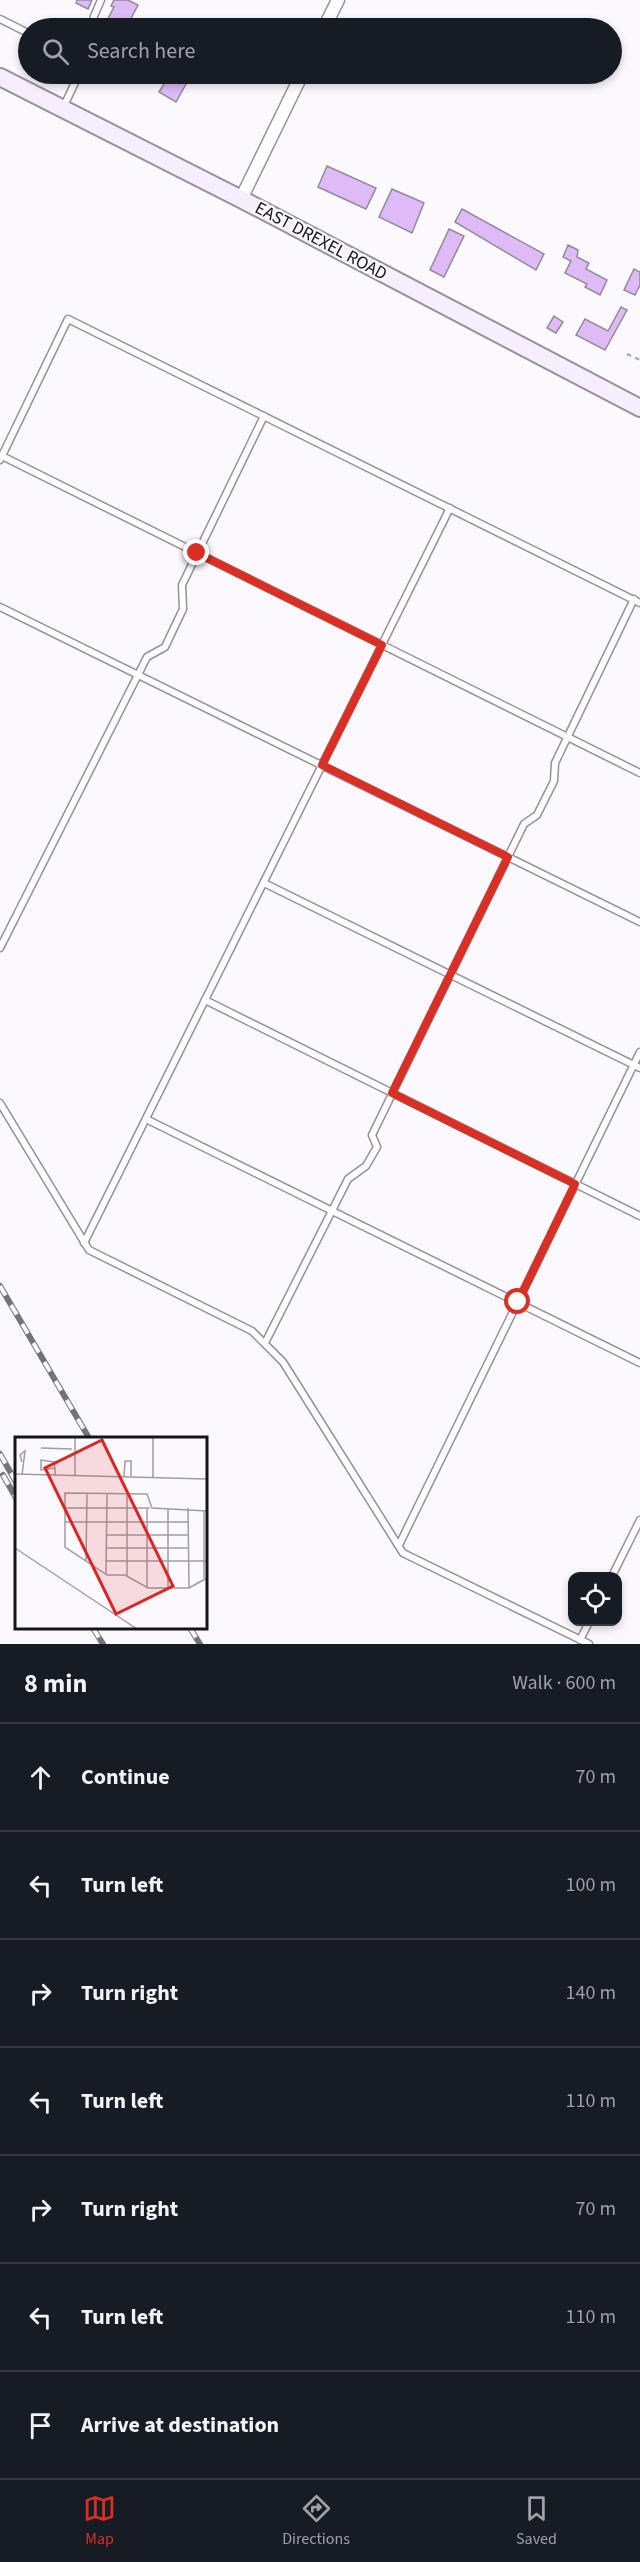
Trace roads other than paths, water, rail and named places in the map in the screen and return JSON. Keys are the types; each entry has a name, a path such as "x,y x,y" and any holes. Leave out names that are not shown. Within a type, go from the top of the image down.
{"street":[{"path":"329,18 338,0"},
{"name":"EAST DREXEL ROAD","path":"0,77 241,199 640,408"},
{"path":"241,199 297,84"}],"lane":[{"path":"95,18 101,0"},
{"path":"0,19 18,28"},
{"path":"63,109 74,84"},
{"path":"265,1344 348,1179 366,1166 377,1147 372,1136 392,1093 524,824 537,815 554,781 555,763 567,737 637,601 68,319 1,458 197,553 567,737 640,773"},
{"path":"0,948 147,657 165,647 183,609 182,585 264,416"},
{"path":"84,1243 450,508"},
{"path":"0,607 640,921"},
{"path":"264,883 637,1067"},
{"path":"205,1000 640,1216"},
{"path":"399,1545 575,1184 637,1067 640,1052"},
{"path":"0,1103 89,1250 252,1331 283,1362 403,1552 589,1644"},
{"path":"146,1119 640,1363"},
{"path":"614,1572 640,1520"},
{"path":"580,1640 587,1626"}],"railway":[{"path":"0,1286 88,1437"},
{"path":"0,1454 15,1480"},
{"path":"3,1475 15,1496"},
{"path":"94,1629 103,1644"},
{"path":"191,1629 200,1644"}]}
